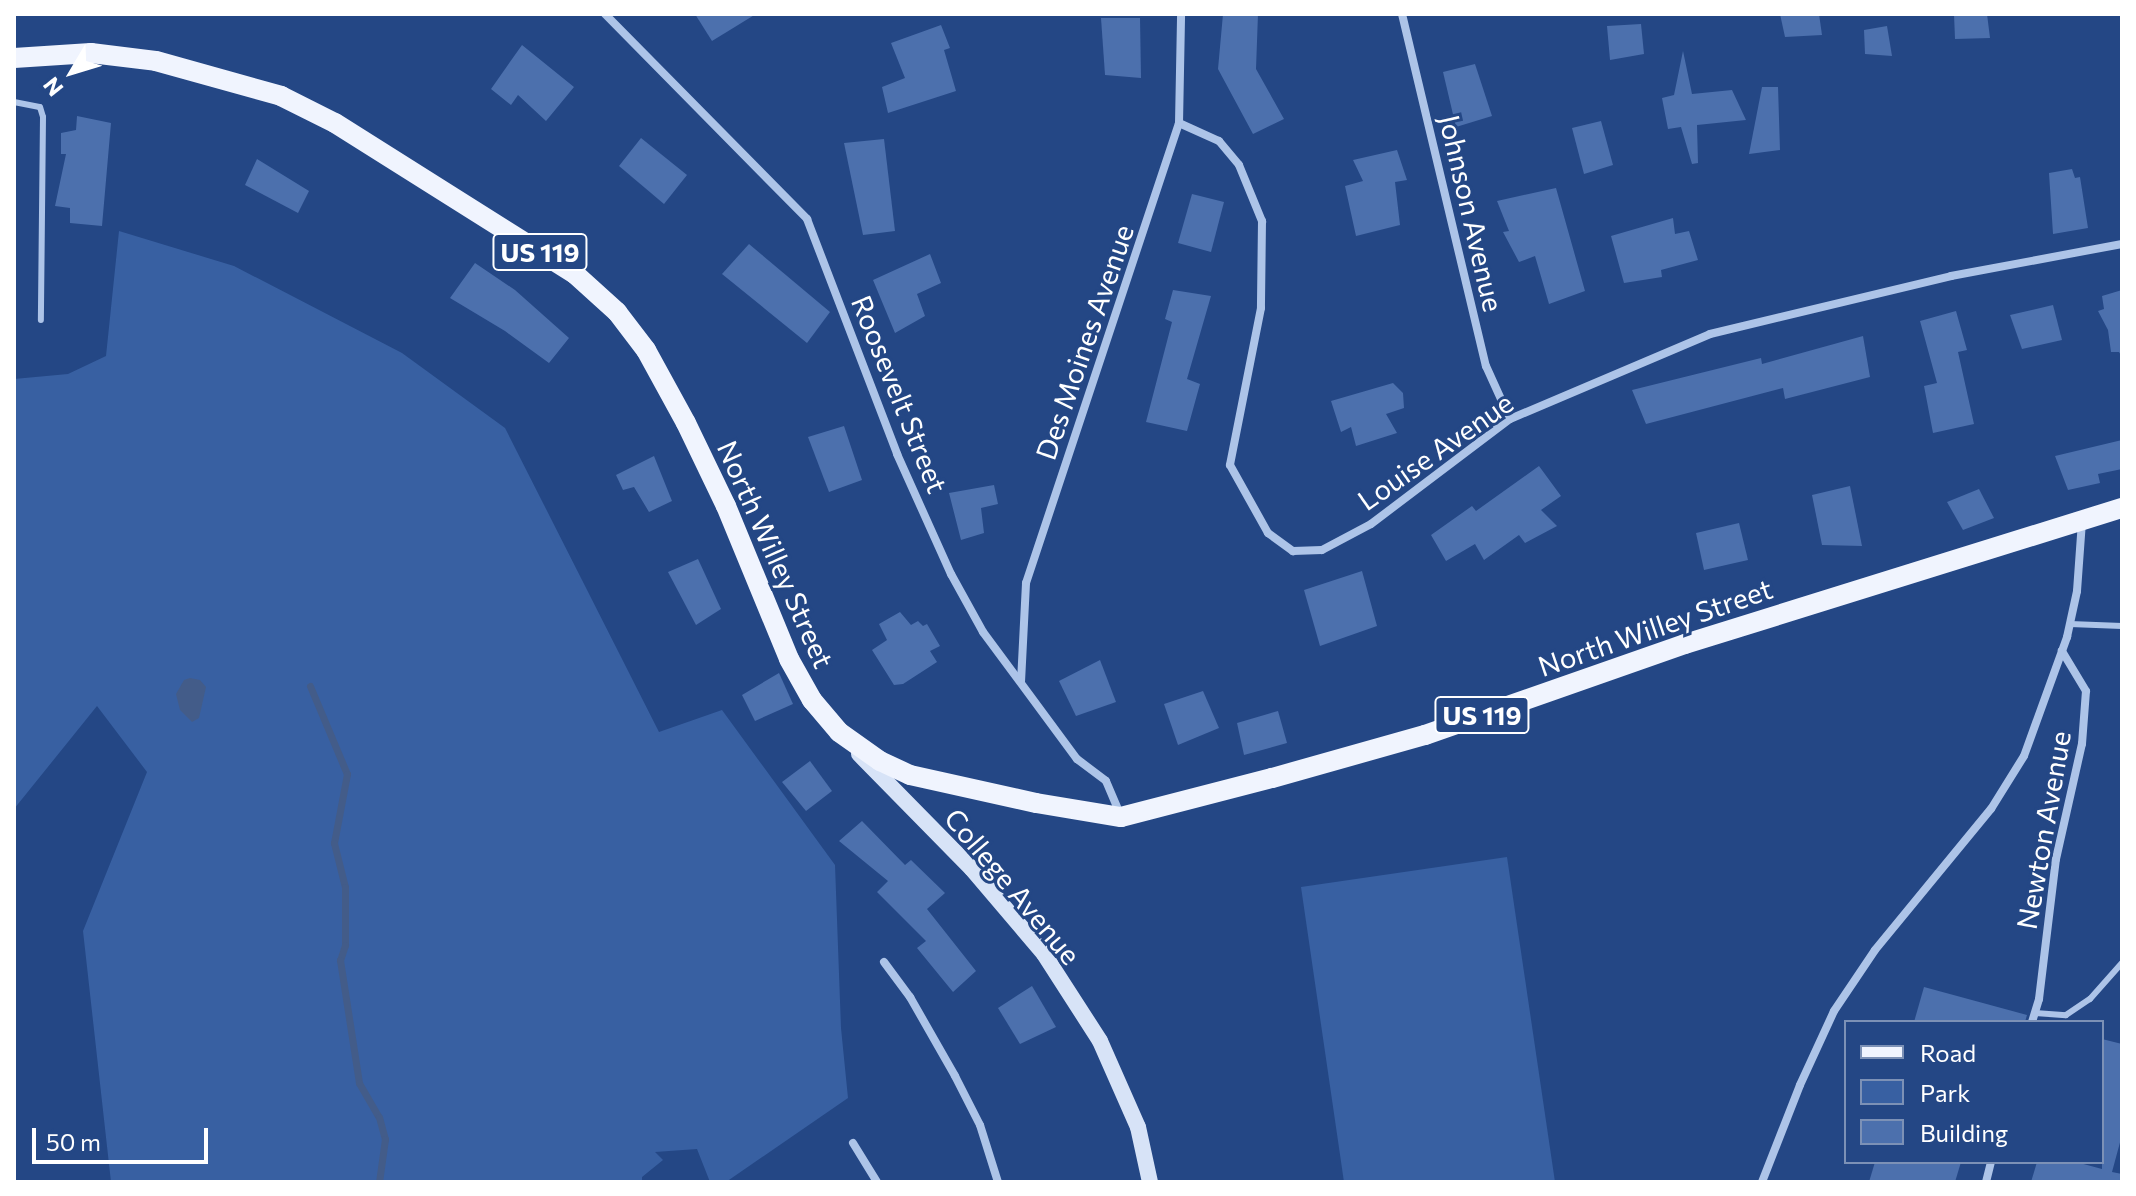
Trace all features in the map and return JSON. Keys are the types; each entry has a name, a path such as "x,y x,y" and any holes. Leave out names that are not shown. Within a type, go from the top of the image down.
{"main road":[{"name":"North Willey Street","path":"14,58 91,53 156,61 281,96 335,123 575,274 617,312 646,350 726,506 789,659 812,700 839,732 880,761 910,775 1051,806 1121,817 1425,735 1685,644 2122,508"}],"street":[{"name":"Roosevelt Street","path":"605,14 807,219 897,454 951,574 983,632 1077,759 1106,781 1121,817"},
{"name":"Des Moines Avenue","path":"1021,682 1026,583 1179,123 1181,14"},
{"name":"Johnson Avenue","path":"1402,14 1486,366 1510,419"},
{"name":"Louise Avenue","path":"1179,123 1219,141 1239,165 1262,221 1261,308 1230,465 1268,533 1293,551 1322,550 1371,524 1510,419 1710,334 1951,276 2122,244"},
{"path":"1762,1182 1800,1085 1834,1011 1875,950 1991,809 2024,756 2070,624 2077,591 2082,518"},
{"name":"Newton Avenue","path":"2034,1018 2056,859 2082,744 2086,691 2062,651"},
{"name":"College Avenue","path":"839,732 972,869 1044,954 1100,1041 1138,1127 1150,1182"},
{"path":"884,962 910,997 955,1076 980,1125 998,1182"},
{"path":"853,1143 877,1182"}],"lane":[{"path":"14,102 40,107 43,117 41,320"},
{"path":"2070,624 2122,626"},
{"path":"2034,1018 2066,1015 2090,999 2122,963"}],"green space":[{"path":"119,231 234,266 402,353 505,428 659,732 722,710 835,865 841,1028 848,1098 726,1182 710,1182 697,1149 655,1152 663,1160 642,1177 642,1182 111,1182 83,931 147,772 97,706 14,809 14,379 68,374 106,356"},
{"path":"1507,857 1555,1182 1344,1182 1301,887"}],"shaded area":[{"path":"184,680 200,680 206,687 199,718 192,722 180,710 176,694"}],"building":[{"path":"695,14 756,14 712,41"},
{"path":"1223,14 1258,14 1256,69 1284,119 1253,134 1218,69"},
{"path":"1780,14 1819,14 1822,35 1785,37"},
{"path":"1954,14 1987,14 1990,38 1955,39"},
{"path":"1101,18 1140,18 1141,78 1105,75"},
{"path":"1641,24 1644,54 1610,60 1607,26"},
{"path":"941,25 950,48 944,50 956,91 888,113 882,87 905,78 891,43"},
{"path":"1887,26 1892,56 1865,54 1864,30"},
{"path":"522,45 574,87 546,121 518,95 511,105 491,89"},
{"path":"1683,51 1692,94 1732,90 1746,120 1697,125 1698,163 1692,164 1681,127 1668,129 1662,98 1674,95"},
{"path":"1475,64 1492,116 1456,127 1443,72"},
{"path":"1762,87 1778,87 1780,150 1749,154"},
{"path":"77,116 111,123 102,226 70,223 70,208 55,206 66,154 61,154 61,133 76,130"},
{"path":"1601,121 1613,165 1584,174 1572,128"},
{"path":"641,138 687,175 664,204 619,166"},
{"path":"884,139 895,231 863,235 844,143"},
{"path":"1397,150 1407,180 1395,182 1400,225 1356,236 1345,186 1363,181 1353,160"},
{"path":"257,159 309,191 298,213 245,185"},
{"path":"2072,169 2075,178 2080,177 2088,228 2053,234 2049,173"},
{"path":"1556,188 1585,291 1549,304 1535,256 1519,262 1503,232 1509,231 1497,201"},
{"path":"1192,194 1224,202 1211,252 1178,243"},
{"path":"1673,218 1675,234 1689,231 1698,260 1661,270 1662,277 1624,283 1611,236"},
{"path":"749,244 830,312 807,343 722,274"},
{"path":"930,254 941,283 917,294 925,316 895,333 873,280"},
{"path":"475,263 515,290 569,338 549,363 505,331 450,298"},
{"path":"1173,290 1211,296 1187,379 1200,384 1187,431 1146,422 1172,322 1165,319"},
{"path":"2122,290 2122,357 2119,352 2111,352 2108,330 2098,311 2104,309 2102,296"},
{"path":"2053,305 2062,340 2022,349 2010,315"},
{"path":"1956,311 1967,350 1958,352 1974,424 1933,433 1924,386 1937,383 1920,321"},
{"path":"1863,336 1870,377 1785,399 1783,388 1646,424 1632,390 1761,358 1762,364"},
{"path":"1393,383 1403,393 1404,408 1386,414 1397,433 1356,446 1351,427 1341,432 1331,401"},
{"path":"844,426 862,480 829,492 808,437"},
{"path":"2122,440 2122,469 2098,474 2100,483 2068,490 2055,456"},
{"path":"654,456 672,501 649,512 634,487 623,490 616,475"},
{"path":"1539,466 1561,496 1541,510 1557,526 1525,543 1519,535 1484,560 1475,544 1446,561 1431,535 1472,506 1476,511"},
{"path":"994,485 998,504 981,508 984,533 961,540 949,493"},
{"path":"1850,486 1862,546 1822,545 1812,495"},
{"path":"1979,489 1994,518 1963,530 1947,502"},
{"path":"1739,523 1748,560 1704,570 1696,533"},
{"path":"698,559 721,609 696,625 668,572"},
{"path":"1362,571 1377,626 1320,646 1304,590"},
{"path":"900,612 911,625 918,621 923,626 927,624 940,646 930,651 937,662 903,684 894,685 872,650 887,640 879,624"},
{"path":"1100,660 1116,702 1076,716 1059,681"},
{"path":"779,673 793,704 755,721 742,695"},
{"path":"1203,691 1219,728 1178,745 1164,704"},
{"path":"1278,711 1287,743 1244,755 1237,723"},
{"path":"810,761 832,791 806,811 782,782"},
{"path":"862,821 905,865 911,860 945,893 927,909 976,971 953,992 917,948 926,941 877,892 888,881 839,841"},
{"path":"1032,986 1056,1027 1020,1044 998,1008"},
{"path":"1924,987 2027,1015 2026,1020 1915,1020"},
{"path":"2104,1040 2122,1044 2122,1135 2112,1172 2122,1174 2122,1182 2031,1182 2036,1164 2083,1164 2102,1169"},
{"path":"1874,1164 1960,1164 1955,1182 1869,1182"}],"waterway":[{"path":"310,686 347,774 334,843 345,887 345,945 340,960 359,1083 379,1117 385,1139 379,1182"}]}
